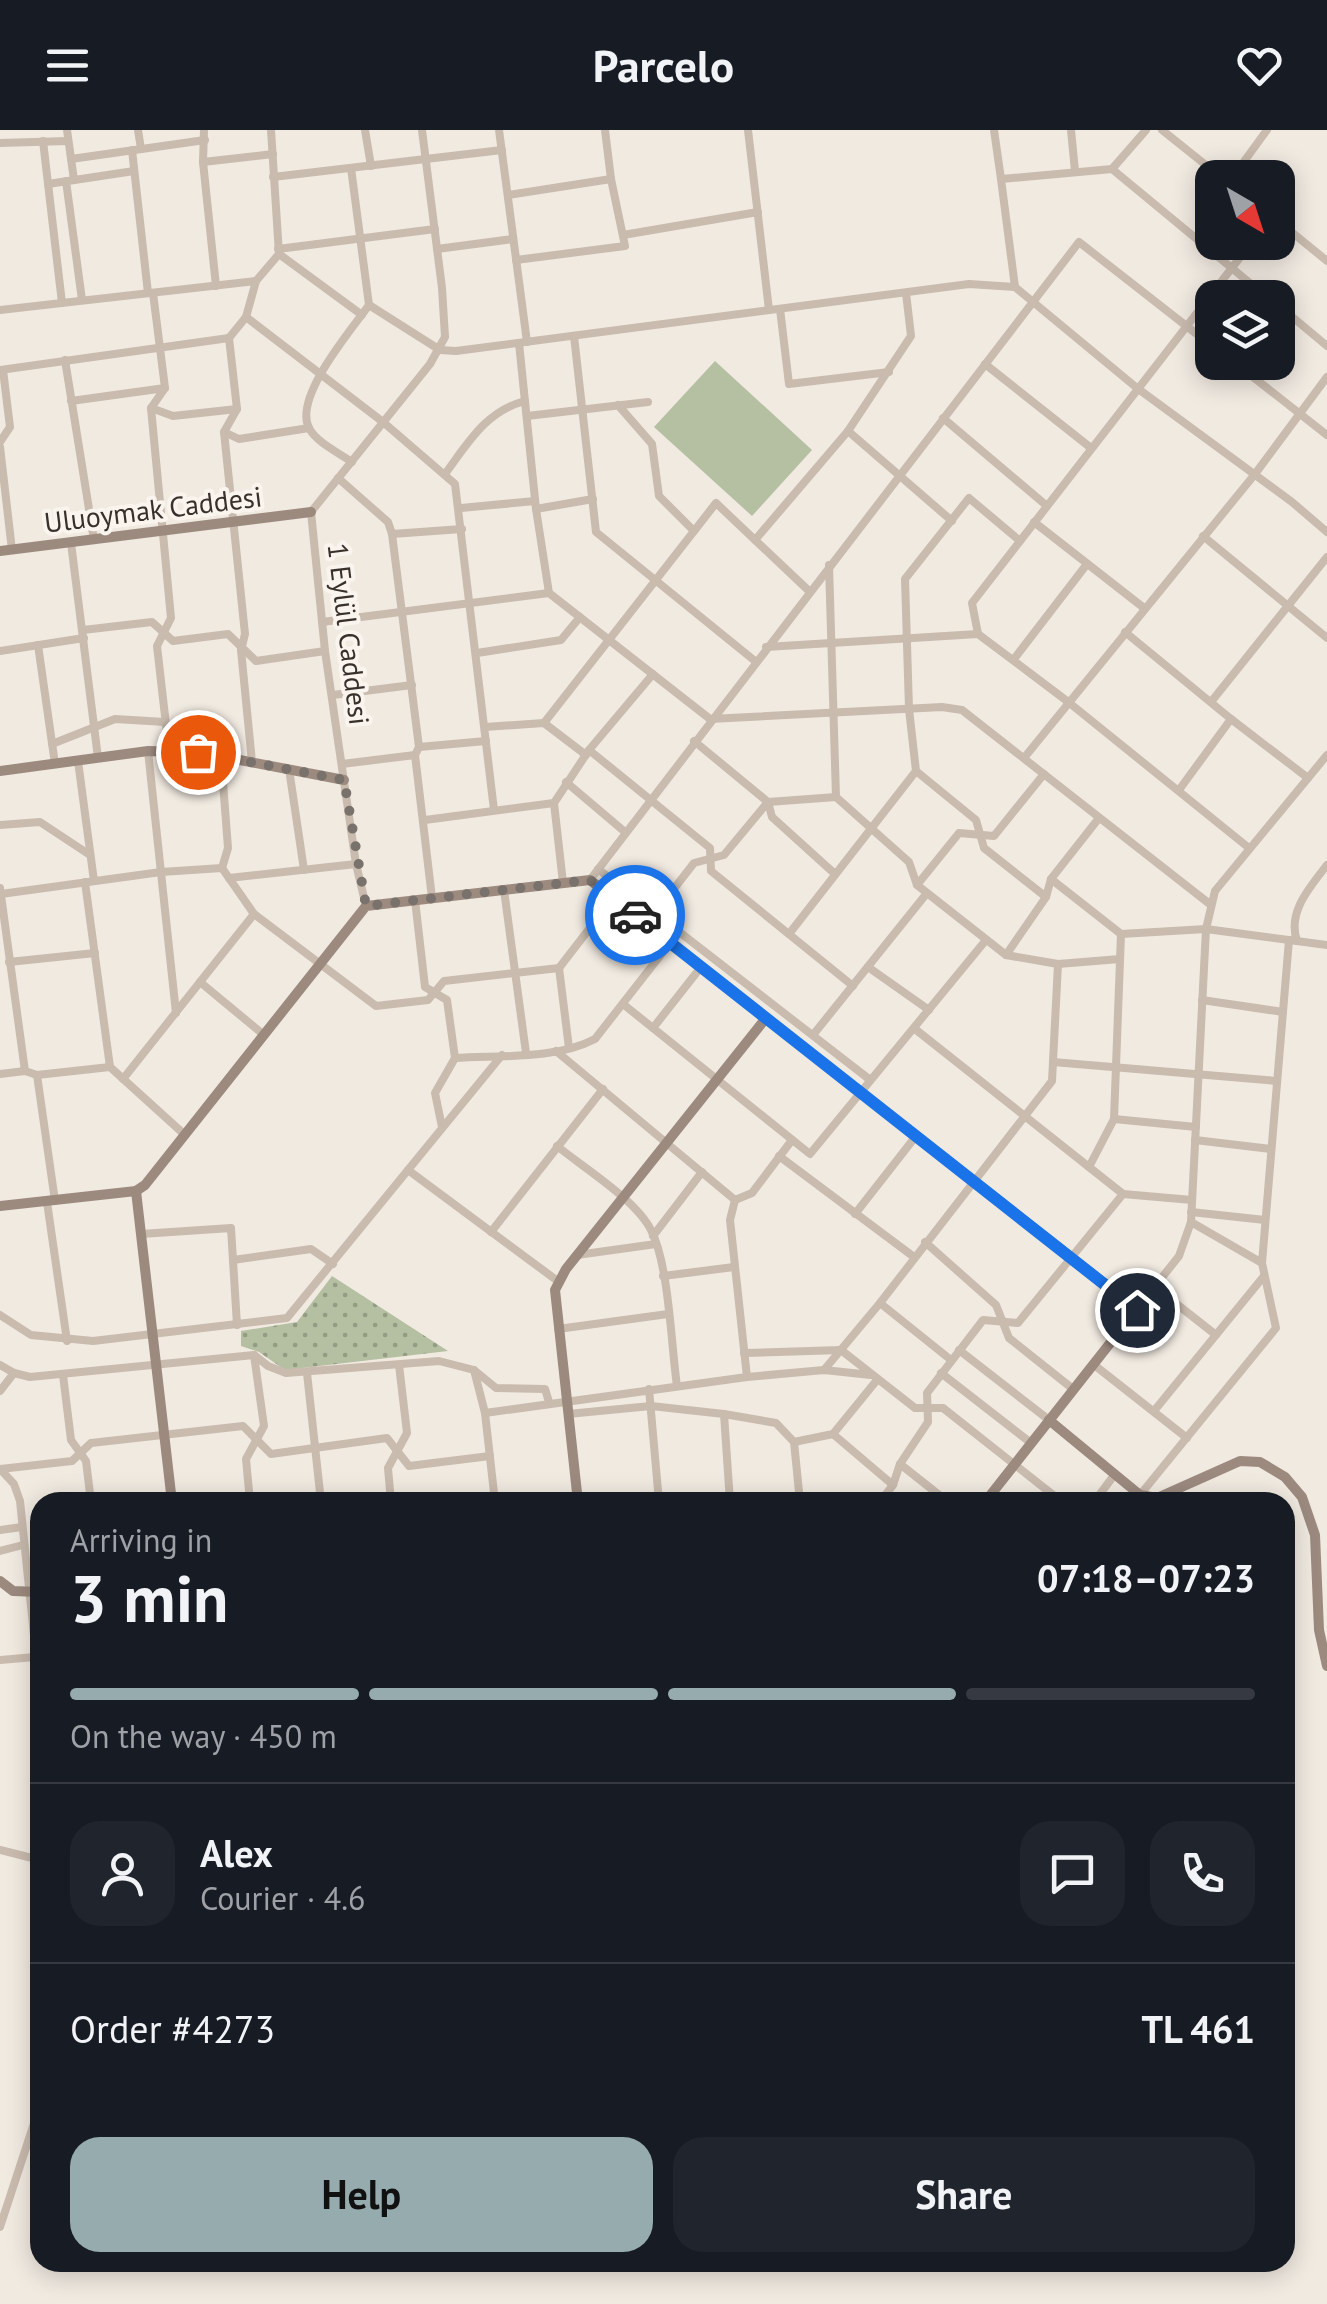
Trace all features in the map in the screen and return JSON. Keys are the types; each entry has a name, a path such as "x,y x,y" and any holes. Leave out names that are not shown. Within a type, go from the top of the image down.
{"street":[{"path":"67,130 82,300"},
{"path":"138,130 134,171 164,388 151,408 171,618 157,646 169,752"},
{"path":"204,130 203,162 216,286"},
{"path":"6,551 0,445 5,426 1,370 229,338 246,317 256,281 278,251 270,130"},
{"path":"365,130 370,166"},
{"path":"422,130 438,249 445,337 440,350"},
{"path":"499,130 514,238 536,505 550,593 710,719 962,710 1211,905"},
{"path":"516,260 625,246 605,130"},
{"path":"748,130 769,310"},
{"path":"994,130 1014,287"},
{"path":"1071,130 1075,171"},
{"path":"1112,169 1146,130"},
{"path":"1162,130 1200,160"},
{"path":"1244,160 1264,131"},
{"path":"71,159 205,140"},
{"path":"42,141 62,303"},
{"path":"0,143 68,141"},
{"path":"273,177 502,150"},
{"path":"203,162 272,154"},
{"path":"351,168 369,305 320,374 306,418 309,428 352,462"},
{"path":"1001,179 1112,169 1246,280"},
{"path":"48,184 134,171"},
{"path":"508,195 611,179"},
{"path":"623,236 758,212"},
{"path":"278,251 435,229"},
{"path":"1295,236 1327,261"},
{"path":"438,249 514,238"},
{"path":"590,880 1079,242 1195,333"},
{"path":"278,251 362,315"},
{"path":"978,634 972,603 1238,260"},
{"path":"0,310 256,281"},
{"path":"369,305 440,350 523,343 969,284 1014,287 1138,388 1327,532"},
{"path":"755,540 848,431 911,336 906,293"},
{"path":"780,309 789,384 888,372"},
{"path":"246,317 383,422 455,484 494,810"},
{"path":"1295,320 1327,346"},
{"path":"574,336 596,532 755,661"},
{"path":"229,338 238,409 224,432 245,634 241,650 252,762"},
{"name":"1 Eylül Caddesi","path":"366,906 356,864 325,652 311,512 440,350"},
{"path":"65,360 94,540"},
{"path":"985,364 1091,448"},
{"path":"1024,758 1254,474 1327,377"},
{"path":"1257,380 1327,435"},
{"path":"71,400 164,388"},
{"path":"445,474 492,416 525,401"},
{"path":"527,416 648,402"},
{"path":"618,405 652,444 659,496 694,531"},
{"path":"151,408 173,416 238,409"},
{"path":"943,418 1047,506"},
{"path":"224,432 239,439 309,428"},
{"path":"848,431 952,521"},
{"path":"338,478 388,522 392,534 412,685 432,898"},
{"path":"460,508 592,498"},
{"path":"789,934 916,771 909,709 905,579 969,498 1020,541"},
{"path":"544,723 716,503 810,590"},
{"name":"Uluoymak Caddesi","path":"6,551 311,512"},
{"path":"1034,522 1144,608"},
{"path":"392,534 462,528"},
{"path":"1204,536 1327,638"},
{"path":"71,542 98,758"},
{"path":"1211,702 1327,557"},
{"path":"1014,659 1087,564"},
{"path":"829,565 836,796"},
{"path":"322,622 550,593"},
{"path":"476,652 561,640 580,617"},
{"path":"0,650 152,622 174,641 228,634 256,662 325,652"},
{"path":"1124,632 1308,778"},
{"path":"766,647 978,634 1249,848"},
{"path":"38,645 54,764"},
{"path":"563,883 554,802 587,753 653,674"},
{"path":"333,696 412,685"},
{"path":"52,744 114,719 165,722"},
{"path":"1180,790 1231,719"},
{"path":"485,727 544,723 587,753 710,848 710,871 852,986"},
{"path":"342,764 486,741"},
{"path":"694,741 768,802 772,817 835,874"},
{"path":"148,751 176,1013"},
{"path":"0,771 148,751 198,752 344,780"},
{"path":"993,1492 1179,1256 1192,1212 1206,929 1214,890 1327,755"},
{"path":"220,756 228,848 222,868"},
{"path":"78,760 90,855 95,953 110,1067 185,1135"},
{"path":"289,769 304,870"},
{"path":"916,771 976,820 984,848 1046,897"},
{"path":"918,885 959,833 994,836 1044,774"},
{"path":"566,782 626,832"},
{"path":"656,913 694,863 724,855 768,802 836,796 909,862 918,885 1006,955 1058,964 1120,959"},
{"path":"425,820 554,802"},
{"path":"1006,955 1046,897 1051,879 1099,818"},
{"path":"0,825 40,822 90,855"},
{"path":"229,878 356,864"},
{"path":"1142,1492 1276,1328 1262,1263 1292,923 1327,865"},
{"path":"25,1071 0,891 222,868"},
{"path":"222,868 254,914 376,1006 428,1000 444,980 560,968"},
{"path":"598,869 870,1079"},
{"path":"1051,879 1121,934 1206,929 1327,944"},
{"path":"0,1206 136,1190 144,1185 366,906 590,880 1137,1310"},
{"path":"504,890 526,1053"},
{"path":"813,1035 927,893"},
{"path":"569,1048 560,968 612,898"},
{"path":"415,900 425,987 447,1000 455,1058 436,1093 442,1127"},
{"path":"123,1080 254,914"},
{"path":"1088,1168 1114,1120 1121,934"},
{"path":"623,1004 810,1154 986,940"},
{"path":"455,1058 556,1050 594,1039 670,943"},
{"path":"10,962 95,953"},
{"path":"824,1370 1052,1081 1058,964"},
{"path":"868,966 928,1010"},
{"path":"653,1028 701,967"},
{"path":"200,982 264,1034"},
{"path":"0,1002 15,1000"},
{"path":"1202,1000 1283,1012"},
{"path":"577,1492 555,1290 576,1256 766,1018"},
{"path":"914,1029 1122,1194 1192,1200"},
{"path":"556,1050 736,1200"},
{"path":"0,1316 31,1335 67,1341 287,1318 502,1054"},
{"path":"1053,1062 1277,1081"},
{"path":"0,1074 25,1071 37,1075 110,1067"},
{"path":"37,1075 67,1341"},
{"path":"491,1232 602,1089"},
{"path":"1114,1120 1196,1127"},
{"path":"855,1214 916,1136"},
{"path":"748,1377 730,1220 736,1200 752,1193 792,1140"},
{"path":"1195,1140 1271,1149"},
{"path":"557,1146 643,1218 655,1240 677,1386"},
{"path":"779,1156 914,1258"},
{"path":"408,1170 559,1282"},
{"path":"576,1256 655,1240 702,1172"},
{"path":"136,1190 171,1492"},
{"path":"887,1492 928,1422 927,1393 951,1360 983,1320 1018,1324 1122,1194"},
{"path":"1192,1212 1265,1220"},
{"path":"1191,1222 1262,1263"},
{"path":"141,1234 231,1228 237,1325"},
{"path":"924,1242 996,1305 1009,1338 1074,1389"},
{"path":"232,1260 311,1249 332,1264"},
{"path":"663,1276 734,1267"},
{"path":"1154,1412 1264,1276"},
{"path":"1155,1287 1216,1335"},
{"path":"880,1303 951,1360"},
{"path":"558,1329 668,1314"},
{"path":"744,1353 841,1350 914,1408 943,1408 1049,1492"},
{"path":"959,1350 1136,1492"},
{"path":"0,1365 30,1377 254,1355 286,1373 439,1361 474,1370 496,1388 545,1389 550,1402"},
{"path":"249,1492 246,1459 264,1426 254,1355"},
{"path":"390,1492 388,1468 407,1433 399,1364"},
{"path":"1093,1364 1187,1438"},
{"path":"474,1370 485,1413 494,1492"},
{"path":"485,1413 748,1377 824,1370 874,1377"},
{"path":"0,1391 14,1373"},
{"path":"307,1373 320,1492"},
{"path":"941,1373 1030,1444"},
{"path":"62,1375 70,1440 86,1462 89,1492"},
{"path":"794,1442 833,1434 874,1377"},
{"path":"649,1389 658,1492"},
{"path":"568,1414 651,1406 776,1423 794,1442 799,1492"},
{"path":"724,1414 729,1492"},
{"path":"0,1469 72,1461 91,1443 243,1426 271,1454 387,1438 409,1466 490,1456"},
{"path":"833,1434 892,1485"},
{"path":"1170,1492 1240,1461 1260,1462 1285,1477 1302,1497 1314,1536 1320,1630 1327,1666"},
{"path":"900,1464 935,1492"},
{"path":"0,1469 14,1484 20,1501 30,1620"},
{"path":"1102,1492 1115,1474"},
{"path":"0,1530 22,1527"},
{"path":"0,1551 24,1545"},
{"path":"0,1581 13,1591 27,1592"},
{"path":"0,1660 30,1657"},
{"path":"0,1850 30,1858"},
{"path":"0,2228 30,2136"}],"green space":[{"path":"715,361 812,450 752,516 654,427"},
{"path":"332,1276 448,1351 285,1370 259,1352 241,1346 241,1331 297,1322"}],"way so far":[{"path":"198,752 344,780 366,906 590,880 635,915"}],"route":[{"path":"635,915 1137,1310"}]}
